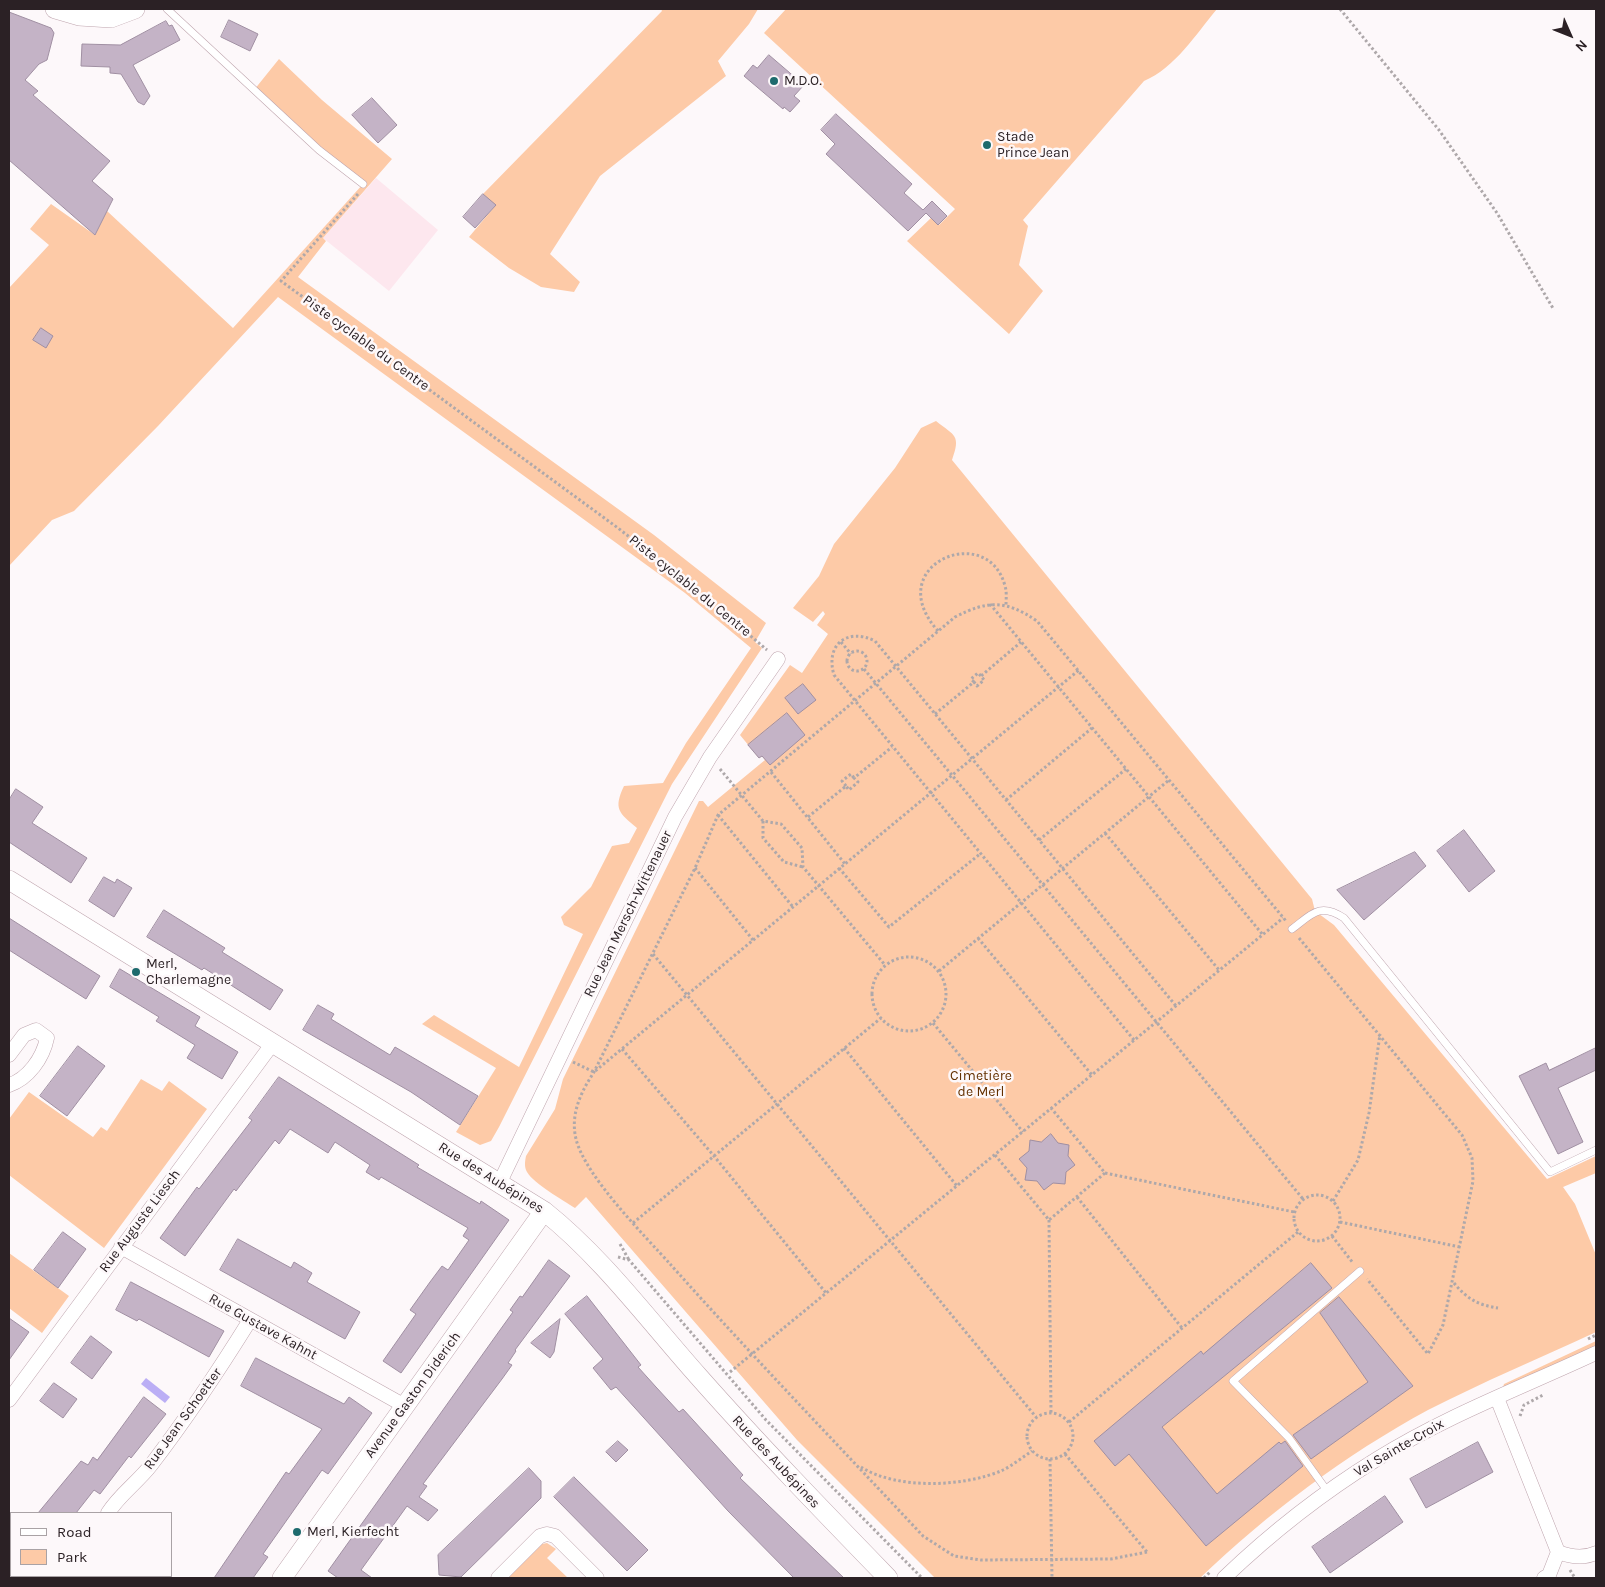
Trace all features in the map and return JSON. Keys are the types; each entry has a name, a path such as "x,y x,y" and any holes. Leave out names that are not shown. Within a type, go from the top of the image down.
{"street":[{"path":"56,9 79,16 111,18 135,9"},
{"name":"Rue Jean Mersch-Wittenauer","path":"500,1182 675,818 710,757 778,659"},
{"name":"Rue des Aubépines","path":"9,880 500,1182 544,1211 564,1227 618,1283 762,1448 888,1578"},
{"path":"9,1055 24,1034 36,1030 47,1038 44,1051 21,1081 9,1085"},
{"name":"Rue Auguste Liesch","path":"9,1400 273,1043"},
{"name":"Avenue Gaston Diderich","path":"282,1578 544,1211"},
{"name":"Rue Gustave Kahnt","path":"121,1247 405,1406"},
{"name":"Rue Jean Schoetter","path":"109,1512 147,1470 182,1424 216,1376 250,1320"},
{"name":"Val Sainte-Croix","path":"1224,1578 1295,1517 1377,1459 1453,1417 1596,1353"},
{"path":"1497,1398 1558,1552 1549,1575 1544,1578"},
{"path":"498,1578 540,1536 547,1534 555,1536 597,1578"},
{"path":"1558,1552 1572,1557 1589,1557 1596,1553"}],"lane":[{"path":"167,9 319,150 363,184"},
{"path":"1292,929 1315,911 1332,910 1344,918 1550,1172 1596,1150"},
{"path":"1328,1492 1289,1438 1233,1381 1360,1271"}],"path":[{"path":"1340,9 1439,130 1497,212 1554,310"},
{"name":"Piste cyclable du Centre","path":"363,184 358,194 281,281 618,528 760,643"},
{"path":"938,632 925,618 920,600 922,582 932,566 948,556 966,553 984,558 998,570 1005,586 1006,605"},
{"path":"990,604 1262,935"},
{"path":"1065,1454 1147,1552 1110,1559 981,1560 954,1556 923,1536 752,1355 606,1191 585,1159 576,1139 575,1118 580,1094 594,1072 653,954 695,868 718,815 955,617 973,608 990,604 1006,605 1023,611 1038,621 1380,1033 1462,1135 1472,1158 1473,1181 1443,1325 1428,1354 1332,1236"},
{"path":"1134,1040 834,675 831,665 832,654 841,642 855,635 866,636 875,641 1176,1006"},
{"path":"841,642 851,654"},
{"path":"935,714 974,682 977,686 984,680 981,676 1021,642"},
{"path":"851,654 858,652 865,655 867,662 864,669"},
{"path":"851,654 848,661 850,668 856,671 864,669"},
{"path":"864,669 1303,1199"},
{"path":"594,1072 1079,670"},
{"path":"1006,800 1092,728"},
{"path":"854,778 892,747"},
{"path":"710,757 763,821 763,838 784,862 803,867 885,965"},
{"path":"1039,840 1126,769"},
{"path":"771,772 845,864"},
{"path":"851,774 854,778 858,782 849,790 842,781 851,774"},
{"path":"939,970 1169,780"},
{"path":"808,817 846,786"},
{"path":"718,815 793,907"},
{"path":"763,821 781,824 802,848 803,867"},
{"path":"1105,833 1219,970"},
{"path":"839,868 889,927 980,854"},
{"path":"695,868 753,940"},
{"path":"730,1372 1283,918"},
{"path":"978,938 1092,1074"},
{"path":"653,954 1036,1418"},
{"path":"907,956 930,962 939,970 947,992 946,1004 933,1023 917,1030 900,1030 890,1026 881,1018 875,1008 872,991 878,974 885,965 907,956"},
{"path":"633,1223 881,1018"},
{"path":"933,1023 1023,1132"},
{"path":"1333,1201 1358,1160 1369,1114 1380,1033"},
{"path":"844,1048 957,1186"},
{"path":"622,1049 714,1156 826,1293"},
{"path":"568,1060 594,1072"},
{"path":"1051,1108 1105,1173 1294,1212"},
{"path":"995,1154 1049,1220 1051,1413"},
{"path":"1049,1220 1105,1173"},
{"path":"1321,1195 1333,1201 1338,1207 1340,1222 1332,1236 1325,1240 1310,1241 1298,1232 1294,1226 1294,1212 1303,1199 1321,1195"},
{"path":"1077,1197 1182,1328"},
{"path":"1340,1222 1460,1247"},
{"path":"1069,1422 1298,1232"},
{"path":"620,1244 629,1260 766,1420 922,1578"},
{"path":"611,1255 629,1260"},
{"path":"1453,1283 1465,1296 1481,1305 1498,1308"},
{"path":"1509,1426 1521,1422 1520,1414 1524,1405 1546,1394"},
{"path":"1051,1413 1064,1417 1069,1422 1074,1435 1073,1442 1065,1454 1050,1460 1032,1451 1028,1444 1028,1430 1036,1418 1051,1413"},
{"path":"855,1464 869,1472 895,1480 934,1484 974,1479 1003,1470 1032,1451"},
{"path":"1050,1460 1052,1578"}],"shaded area":[{"path":"376,178 438,230 389,291 323,238"},
{"path":"146,1378 170,1397 165,1403 141,1384"}],"green space":[{"path":"661,9 758,9 749,24 718,61 726,76 600,176 550,254 580,282 574,292 541,287 509,268 469,237 495,206 483,194 662,11"},
{"name":"Stade Prince Jean","path":"786,9 1217,9 1166,68 1144,81 1023,220 1028,226 1019,265 1043,291 1009,334 907,241 931,218 939,225 955,209 764,33"},
{"path":"279,59 322,100 392,159 323,238 326,241 298,277 654,535 766,623 755,642 762,648 672,784 499,1127 491,1141 480,1145 456,1132 496,1068 422,1024 434,1015 519,1067 583,934 564,925 561,917 591,887 612,846 629,843 637,828 620,810 619,800 624,786 663,783 686,743 751,648 685,593 278,297 158,426 74,511 52,520 9,566 9,288 49,245 30,229 51,204 95,235 107,211 233,328 363,184 254,90"},
{"name":"Cimetière de Merl","path":"936,421 952,433 956,441 952,460 1312,899 1315,911 1334,925 1547,1179 1596,1156 1596,1173 1563,1187 1575,1204 1596,1255 1596,1332 1428,1410 1397,1427 1308,1486 1200,1578 935,1578 797,1440 586,1197 575,1208 536,1182 525,1168 526,1156 555,1109 563,1079 699,801 703,801 708,807 765,760 762,756 759,758 740,735 790,665 802,673 828,634 817,625 825,614 823,611 813,622 793,608 819,576 834,544 895,468 921,428"},
{"path":"141,1079 162,1091 169,1081 207,1109 104,1248 9,1175 9,1119 29,1092 93,1137 101,1127 107,1131"},
{"path":"9,1253 69,1296 42,1333 9,1308"},
{"path":"1596,1341 1596,1348 1503,1387 1504,1384"},
{"path":"547,1543 556,1549 547,1558 568,1578 508,1578 542,1544"}],"building":[{"path":"9,12 51,28 54,33 47,60 39,64 25,80 38,91 33,95 110,161 92,181 113,199 95,235 9,160"},
{"path":"229,20 258,34 250,51 221,37"},
{"path":"166,21 169,26 172,25 180,40 133,65 150,96 144,105 138,102 121,74 110,73 110,67 81,66 82,44 120,45"},
{"name":"M.D.O.","path":"769,55 804,85 794,96 800,101 790,112 784,107 783,109 744,76 753,65 757,68"},
{"path":"372,98 397,125 378,143 352,115"},
{"path":"836,114 912,184 904,193 923,210 932,201 947,216 938,225 926,213 908,231 826,154 835,144 821,130"},
{"path":"483,194 496,205 475,228 463,217"},
{"path":"41,328 53,336 46,348 33,340"},
{"path":"803,684 816,700 798,714 785,698"},
{"path":"787,713 805,735 770,765 762,756 759,758 748,745"},
{"path":"16,789 43,807 32,823 87,858 71,883 9,842 9,800"},
{"path":"1464,830 1495,871 1469,892 1437,851"},
{"path":"1415,852 1426,866 1364,920 1337,890"},
{"path":"104,877 115,883 117,879 132,888 114,917 89,901"},
{"path":"164,910 225,948 222,952 283,990 270,1010 204,968 202,970 147,937"},
{"path":"9,918 100,976 86,999 9,950"},
{"path":"120,969 200,1017 195,1026 238,1052 222,1079 187,1058 195,1045 156,1021 159,1017 110,987"},
{"path":"318,1005 334,1014 331,1019 390,1055 395,1047 478,1096 460,1125 411,1092 303,1030"},
{"path":"78,1046 105,1066 67,1116 40,1096"},
{"path":"1596,1048 1596,1070 1558,1088 1583,1142 1558,1154 1519,1076 1546,1063 1549,1070"},
{"path":"279,1077 419,1165 417,1167 480,1204 481,1201 509,1220 401,1373 383,1361 416,1314 410,1310 442,1266 448,1270 469,1240 463,1236 468,1228 381,1177 379,1180 366,1172 370,1165 335,1142 328,1153 290,1129 279,1144 275,1140 236,1191 234,1189 185,1256 160,1238 197,1187 199,1189 252,1120 249,1118"},
{"path":"1051,1134 1058,1143 1069,1145 1068,1156 1075,1165 1066,1172 1065,1184 1053,1183 1044,1190 1037,1181 1025,1180 1027,1168 1019,1159 1029,1151 1030,1140 1041,1142"},
{"path":"63,1232 86,1249 58,1288 34,1270"},
{"path":"238,1239 291,1268 294,1262 312,1273 307,1282 360,1312 345,1339 220,1270"},
{"path":"549,1260 570,1276 515,1350 508,1363 512,1365 423,1484 427,1486 419,1497 438,1510 428,1521 407,1506 361,1570 372,1578 338,1578 328,1571 513,1312 510,1310"},
{"path":"1311,1263 1332,1288 1162,1427 1217,1494 1279,1442 1281,1444 1285,1441 1303,1466 1206,1546 1129,1454 1115,1466 1094,1441 1201,1351 1203,1354"},
{"path":"131,1282 224,1331 209,1357 139,1319 137,1321 116,1310"},
{"path":"587,1296 641,1365 638,1367 656,1387 679,1412 683,1409 743,1475 740,1478 844,1578 794,1578 728,1511 616,1387 611,1390 593,1368 603,1359 565,1314"},
{"path":"1339,1297 1413,1386 1311,1459 1293,1435 1368,1382 1320,1313"},
{"path":"9,1318 29,1332 9,1360"},
{"path":"560,1319 554,1352 550,1358 531,1343"},
{"path":"91,1336 112,1352 92,1379 71,1363"},
{"path":"256,1358 344,1404 349,1397 372,1413 328,1474 322,1470 263,1554 268,1557 253,1578 214,1578 286,1472 289,1474 322,1429 241,1386"},
{"path":"54,1383 77,1399 63,1418 40,1401"},
{"path":"144,1397 166,1414 131,1458 129,1456 100,1494 94,1490 77,1512 39,1512 81,1461 88,1465 93,1457 97,1460"},
{"path":"618,1441 628,1450 616,1462 606,1452"},
{"path":"1478,1442 1493,1472 1426,1508 1410,1479"},
{"path":"529,1468 541,1481 541,1498 461,1577 439,1575 438,1555"},
{"path":"574,1477 648,1550 627,1571 554,1497"},
{"path":"1385,1496 1403,1522 1330,1573 1312,1547"}],"place":[{"name":"M.D.O.","path":"774,81"},
{"name":"Stade Prince Jean","path":"987,145"},
{"name":"Merl, Charlemagne","path":"136,972"},
{"name":"Merl, Kierfecht","path":"297,1532"}]}
